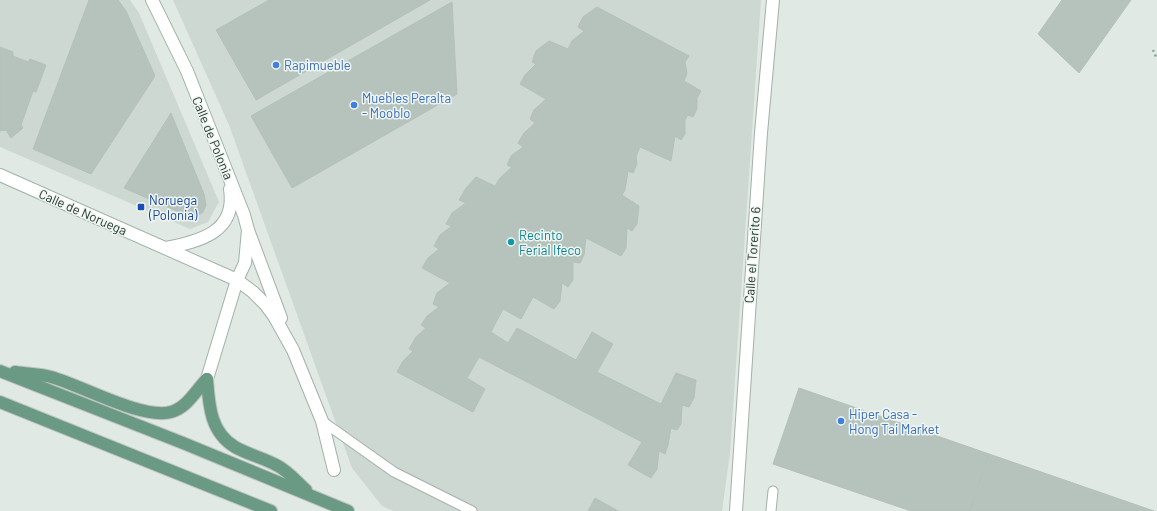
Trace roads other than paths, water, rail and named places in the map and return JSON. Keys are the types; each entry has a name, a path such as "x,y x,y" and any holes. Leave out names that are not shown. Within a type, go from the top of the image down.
{"main road":[{"path":"0,371 50,377 138,409 155,413 171,412 183,406 207,379"},
{"path":"0,371 183,443 348,511"},
{"path":"207,379 209,406 215,425 223,437 235,447 279,466 315,497"},
{"path":"0,402 271,511"}],"street":[{"name":"Calle de Polonia","path":"152,0 187,71 248,230 245,263 237,280 207,379"},
{"name":"Calle el Torerito 6","path":"736,511 760,141 773,0"},
{"name":"Calle de Noruega","path":"0,175 166,248"},
{"path":"166,248 205,238 217,230 227,218 230,209 232,198 228,177"},
{"path":"248,230 293,350 322,421 334,470"},
{"path":"166,248 237,280 253,292 274,316 293,350"}],"lane":[{"path":"322,421 394,472 472,511"},
{"path":"771,511 773,491"}],"place":[{"name":"Rapimueble","path":"276,65"},
{"name":"Muebles Peralta - Mooblo","path":"354,105"},
{"name":"Noruega (Polonia)","path":"141,207"},
{"name":"Recinto Ferial Ifeco","path":"511,242"},
{"name":"Hiper Casa - Hong Tai Market","path":"841,421"}]}
